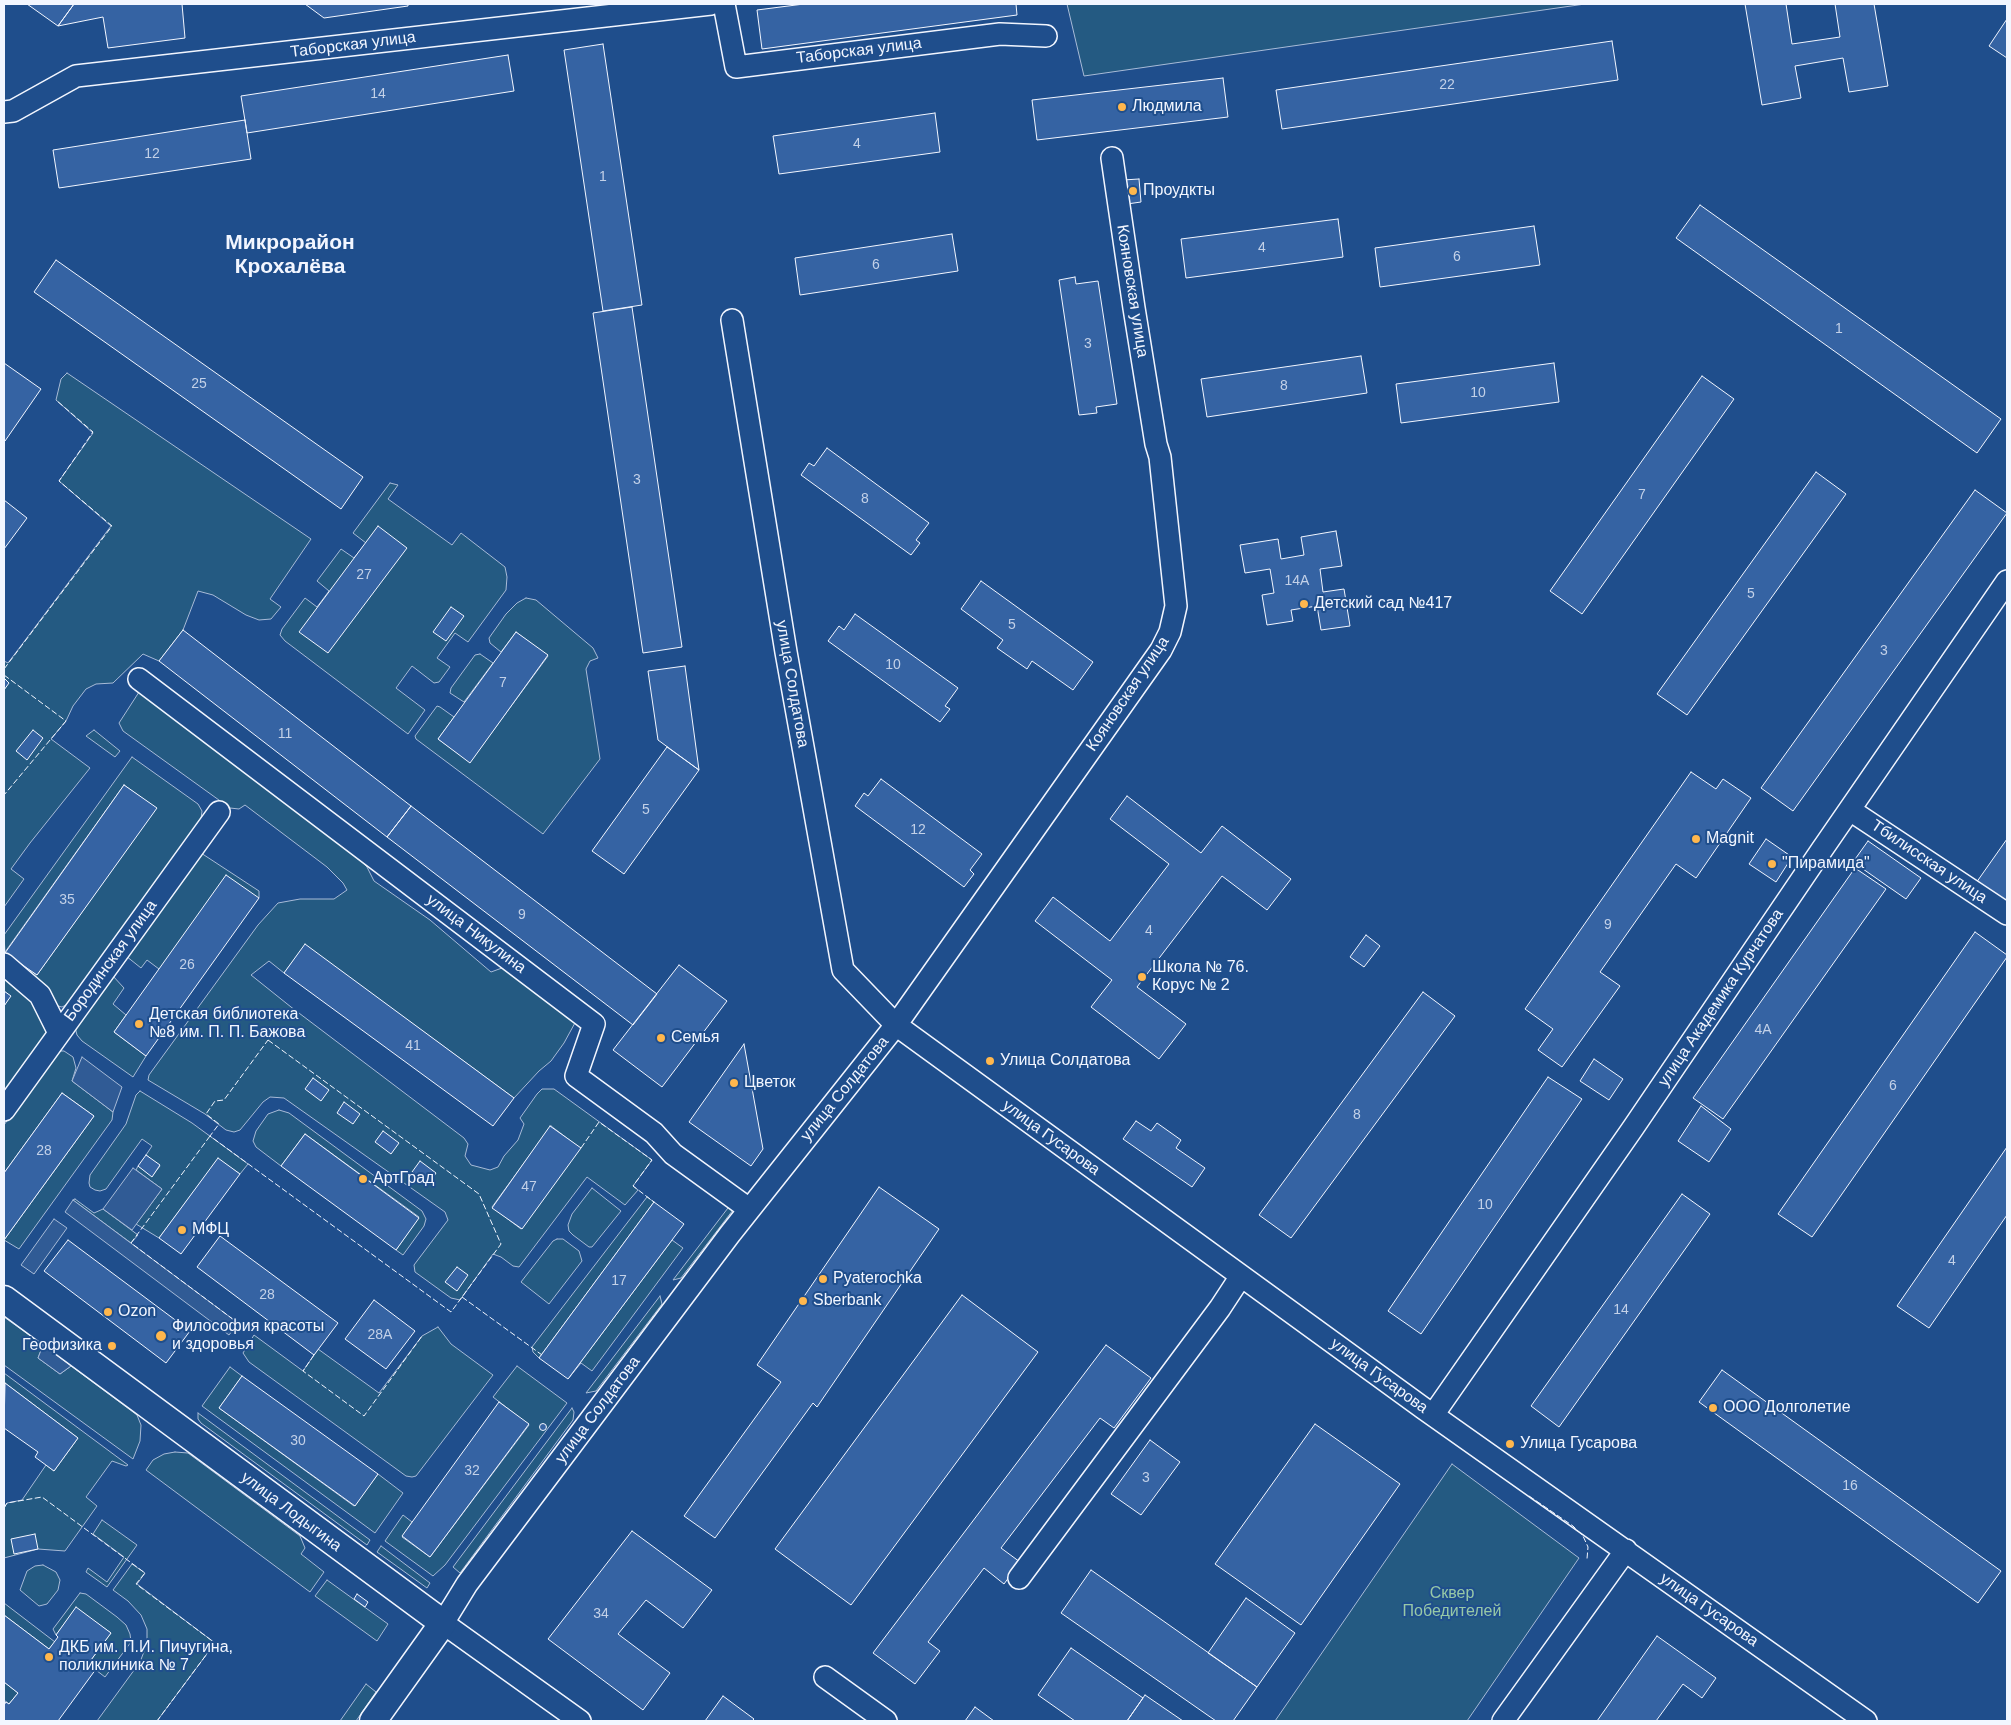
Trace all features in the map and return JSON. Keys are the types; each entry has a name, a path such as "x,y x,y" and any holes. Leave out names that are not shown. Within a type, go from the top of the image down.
{"main road":[{"name":"улица Лодыгина","path":"4,1299 443,1623"},
{"name":"улица Солдатова","path":"373,1721 443,1623"}],"street":[{"name":"Таборская улица","path":"4,112 13,111 76,76 711,4"},
{"name":"Таборская улица","path":"724,4 736,67 1000,34 1046,36"},
{"name":"Кояновская улица","path":"896,1025 1161,650 1170,632 1176,606 1160,457 1156,444 1137,327 1112,158"},
{"name":"улица Солдатова","path":"443,1623 467,1584 750,1209 896,1025 843,970 785,645 732,320"},
{"name":"улица Академика Курчатова","path":"1434,1415 2007,581"},
{"name":"улица Никулина","path":"139,679 594,1024 576,1076 654,1133 672,1154 750,1209"},
{"name":"Тбилисская улица","path":"1850,810 2007,914"},
{"name":"Бородинская улица","path":"4,1110 218,812"},
{"path":"4,964 40,995 59,1033"},
{"name":"улица Гусарова","path":"896,1025 1434,1415 1866,1721"},
{"path":"1019,1578 1220,1308 1241,1276"},
{"path":"1503,1721 1626,1550"},
{"name":"улица Лодыгина","path":"443,1623 580,1721"},
{"path":"824,1677 886,1721"}],"green space":[{"path":"1067,4 1585,4 1084,76"},
{"path":"67,373 311,539 270,599 281,607 271,619 259,620 246,615 213,595 198,591 183,630 159,661 143,654 113,683 96,684 86,689 73,706 66,721 51,739 90,768 11,869 24,879 4,907 4,661 8,663 111,526 59,481 93,433 56,400 61,379"},
{"path":"390,483 398,485 388,499 452,545 461,533 505,567 507,577 506,590 468,642 455,633 437,658 450,667 439,682 434,683 412,666 396,688 425,710 408,734 285,641 280,635 282,629 305,598 317,607 329,591 317,581 341,549 354,558 366,543 353,533"},
{"path":"526,598 536,600 593,648 598,658 590,661 586,669 600,759 543,834 416,739 415,736 437,706 440,707 454,717 438,739 470,762 548,656 516,632 501,652 490,643 489,638 506,614 517,603"},
{"path":"480,654 493,663 464,702 450,693 451,688 475,655"},
{"path":"141,689 319,825 334,841 349,849 367,867 374,881 430,920 491,972 502,968 514,971 576,1021 551,1061 514,1098 305,945 284,973 269,961 251,975 464,1138 468,1144 465,1156 471,1165 490,1170 498,1167 504,1156 518,1140 524,1124 520,1118 537,1094 542,1089 554,1089 652,1160 633,1186 638,1190 625,1205 587,1177 519,1267 513,1266 501,1257 493,1254 460,1300 451,1298 415,1272 414,1265 448,1220 445,1212 284,1098 270,1097 263,1102 240,1130 234,1132 226,1130 205,1114 148,1080 149,1075 258,925 278,903 300,899 334,899 347,890 343,883 327,867 245,805 239,809 230,808 123,731 119,723","holes":["551,1126 580,1148 521,1229 492,1207"]},
{"path":"94,730 120,751 115,757 86,736"},
{"path":"132,757 198,804 202,811 201,819 68,1004 62,1007 58,1006 5,953 4,935","holes":["124,785 156,808 37,975 5,952"]},
{"path":"201,853 259,891 259,898 159,969 147,960 141,968 126,956"},
{"path":"112,975 124,988 113,1004 126,1015 114,1032 146,1056 133,1077 82,1041 77,1035 75,1027"},
{"path":"4,978 33,999 47,1028 45,1036 4,1094 4,1006 10,996 4,991"},
{"path":"57,1051 64,1051 73,1057 76,1068 72,1081 113,1112 112,1120 19,1249 4,1240 94,1116 62,1093 4,1173 4,1125"},
{"path":"140,1091 192,1123 248,1164 240,1174 218,1159 159,1238 136,1224 162,1189 136,1170 138,1166 152,1176 160,1166 146,1155 152,1146 142,1139 106,1189 95,1190 90,1187 89,1183 90,1175 126,1124 136,1095"},
{"path":"279,1110 289,1113 422,1211 426,1219 424,1226 403,1255 396,1250 419,1217 305,1134 281,1166 256,1147 253,1141 256,1131 268,1114"},
{"path":"592,1188 621,1211 592,1247 589,1247 569,1231 568,1225 572,1214"},
{"path":"647,1197 654,1202 539,1358 533,1352 532,1347"},
{"path":"75,1199 94,1213 103,1209 138,1235 131,1243 73,1200"},
{"path":"731,1204 736,1206 681,1278 673,1280"},
{"path":"563,1239 579,1251 582,1261 549,1304 521,1282 553,1241"},
{"path":"672,1240 683,1248 592,1371 581,1363 568,1379"},
{"path":"660,1296 662,1304 596,1391 586,1393"},
{"path":"4,1317 43,1345 38,1358 60,1374 71,1366 137,1415 141,1425 140,1441 133,1459 4,1365"},
{"path":"438,1327 451,1344 493,1375 416,1476 412,1477 406,1476 249,1362 243,1353 254,1335 303,1371 318,1349 379,1393 422,1336"},
{"path":"517,1366 567,1403 445,1565 433,1576 385,1541 403,1515 412,1522 402,1537 430,1557 529,1425 493,1397"},
{"path":"230,1367 242,1376 219,1408 354,1506 378,1474 403,1493 375,1533 202,1406"},
{"path":"4,1373 128,1465 112,1461 86,1497 97,1506 65,1551 38,1549 4,1558 4,1508 7,1503 22,1500 46,1465 54,1471 78,1438 4,1384"},
{"path":"572,1408 574,1412 573,1420 460,1573 453,1567"},
{"path":"198,1413 370,1540 367,1545 201,1423 198,1419"},
{"path":"175,1452 188,1453 300,1536 305,1548 301,1554 324,1572 310,1592 146,1470 153,1460 164,1454"},
{"name":"Сквер Победителей","path":"1452,1464 1579,1558 1467,1721 1275,1721"},
{"path":"102,1520 137,1545 107,1587 86,1572 88,1568 107,1582 124,1557 93,1534"},
{"path":"381,1546 430,1583 427,1588 377,1552"},
{"path":"132,1564 145,1573 137,1584 215,1643 157,1721 97,1721 140,1662 147,1644 147,1629 141,1615 128,1601 113,1590"},
{"path":"43,1565 56,1572 60,1580 58,1590 47,1604 39,1606 20,1590 27,1571 35,1566"},
{"path":"327,1580 388,1624 377,1641 315,1596"},
{"path":"80,1593 86,1594 117,1617 126,1625 130,1634 131,1642 105,1677 88,1664 111,1633 76,1608 56,1635 53,1629"},
{"path":"4,1603 55,1642 49,1649 4,1615"},
{"path":"4,1682 18,1693 9,1704 4,1700"},
{"path":"366,1684 376,1692 356,1721 340,1721"}],"shaded area":[{"path":"82,1057 122,1087 113,1112 72,1081"},
{"path":"133,1168 162,1189 132,1230 103,1209"},
{"path":"73,1200 238,1323 229,1335 65,1212"},
{"path":"54,1219 67,1228 34,1274 21,1265"},
{"path":"43,1345 71,1366 60,1374 38,1358"}],"building":[{"path":"27,4 74,4 58,26"},
{"path":"74,4 182,4 185,38 108,48 103,17 58,26"},
{"path":"305,4 408,4 408,6 324,18"},
{"path":"804,4 1016,4 1017,15 762,49 757,10"},
{"path":"1745,4 1786,4 1792,44 1840,37 1835,4 1874,4 1888,86 1849,92 1843,58 1795,66 1801,98 1762,105"},
{"path":"2007,19 2007,58 1989,46"},
{"path":"1612,41 1618,80 1282,129 1276,90"},
{"path":"603,44 642,305 603,311 564,50"},
{"path":"508,55 514,91 247,133 241,96"},
{"path":"1223,78 1228,117 1037,140 1032,100"},
{"path":"935,113 940,152 779,174 773,136"},
{"path":"245,120 251,159 59,188 53,150"},
{"name":"Проудкты","path":"1139,179 1141,202 1127,204 1123,180"},
{"path":"1700,205 2001,419 1977,453 1676,238"},
{"path":"1338,219 1343,257 1186,278 1181,239"},
{"path":"1534,226 1540,265 1380,287 1375,248"},
{"path":"952,234 958,271 800,295 795,258"},
{"path":"56,260 363,477 341,509 34,292"},
{"path":"1075,277 1076,284 1098,281 1117,404 1096,407 1097,413 1079,415 1059,280"},
{"path":"632,307 682,647 643,653 593,313"},
{"path":"1361,356 1367,393 1207,417 1201,379"},
{"path":"4,363 41,389 5,441 4,440"},
{"path":"1554,363 1559,402 1401,423 1396,384"},
{"path":"1702,376 1734,399 1582,614 1550,591"},
{"path":"827,448 929,523 916,540 920,543 911,555 801,475 809,463 814,466"},
{"path":"1816,472 1846,494 1687,715 1657,694"},
{"path":"1975,490 2007,513 1793,811 1761,788"},
{"path":"4,500 27,518 4,549"},
{"path":"378,526 407,548 328,653 299,632"},
{"path":"1336,531 1342,566 1320,569 1323,592 1344,589 1350,626 1321,630 1317,606 1291,610 1293,621 1267,625 1262,595 1274,593 1270,569 1245,573 1240,545 1278,539 1281,559 1304,555 1301,537"},
{"path":"981,581 1093,662 1073,690 1032,661 1027,669 997,648 1003,640 961,609"},
{"path":"451,607 464,616 446,641 433,632"},
{"path":"855,614 958,688 945,706 950,709 940,722 828,641 839,626 844,630"},
{"path":"183,630 411,806 387,837 159,661"},
{"path":"516,632 548,655 470,763 438,739"},
{"path":"685,666 699,770 658,740 648,671"},
{"path":"4,678 9,683 4,690"},
{"path":"33,730 43,738 27,760 16,751"},
{"path":"667,747 699,770 624,874 592,851"},
{"path":"1691,772 1716,789 1723,779 1751,798 1696,878 1676,864 1600,972 1620,986 1562,1067 1538,1050 1553,1029 1525,1009"},
{"path":"881,779 982,854 970,870 974,874 964,887 855,806 864,793 868,796"},
{"path":"124,785 157,808 37,975 5,953"},
{"path":"1127,796 1201,853 1222,826 1291,879 1267,910 1222,876 1137,987 1186,1024 1159,1059 1091,1007 1112,980 1035,921 1053,897 1110,941 1169,864 1110,819"},
{"path":"411,806 657,994 633,1025 387,837"},
{"path":"1766,839 1792,857 1776,882 1749,864"},
{"path":"2007,839 2007,903 1976,883"},
{"path":"1868,841 1921,878 1906,899 1853,862"},
{"path":"1855,868 1886,889 1723,1119 1693,1098"},
{"path":"226,875 259,898 146,1056 114,1032"},
{"path":"1975,932 2007,955 2007,957 1812,1237 1778,1214"},
{"path":"1366,935 1380,946 1364,967 1350,957"},
{"path":"305,944 514,1098 493,1126 284,973"},
{"name":"Семья","path":"679,965 727,1001 662,1087 613,1050"},
{"path":"4,991 11,996 4,1006"},
{"path":"1423,992 1455,1016 1291,1238 1259,1215"},
{"name":"Цветок","path":"744,1044 763,1149 751,1166 689,1122"},
{"path":"1594,1059 1623,1079 1609,1100 1580,1081"},
{"path":"1548,1077 1582,1099 1421,1334 1388,1311"},
{"path":"313,1078 329,1090 321,1101 305,1089"},
{"path":"62,1093 94,1116 4,1240 4,1173"},
{"path":"344,1102 360,1114 353,1124 337,1113"},
{"path":"1701,1106 1731,1129 1709,1162 1678,1141"},
{"path":"1136,1121 1151,1131 1157,1123 1181,1140 1176,1148 1205,1168 1192,1187 1123,1139"},
{"path":"550,1126 581,1148 522,1229 492,1208"},
{"path":"383,1131 399,1143 391,1154 375,1142"},
{"path":"305,1134 419,1218 396,1250 281,1166"},
{"path":"2007,1147 2007,1215 1929,1328 1897,1306"},
{"path":"146,1155 160,1165 152,1177 138,1166"},
{"path":"218,1158 240,1174 181,1254 159,1238"},
{"path":"420,1161 436,1173 429,1183 412,1172"},
{"path":"879,1187 939,1229 817,1407 813,1403 715,1538 684,1516 781,1382 757,1365"},
{"path":"1682,1194 1710,1214 1559,1427 1531,1406"},
{"path":"654,1202 684,1224 568,1379 539,1358"},
{"path":"220,1236 338,1323 314,1355 197,1267"},
{"path":"68,1240 190,1331 166,1363 44,1271"},
{"path":"457,1267 468,1275 457,1291 445,1282"},
{"path":"962,1295 1038,1352 851,1605 775,1549"},
{"path":"374,1300 415,1331 386,1369 345,1339"},
{"path":"1106,1345 1151,1378 1114,1428 1100,1418 1001,1548 1020,1562 1004,1584 984,1568 928,1642 940,1651 915,1684 873,1653"},
{"path":"1722,1370 2001,1571 1978,1603 1699,1402"},
{"path":"242,1376 378,1474 355,1506 219,1408"},
{"path":"5,1383 78,1438 54,1471 35,1457 38,1452 4,1428"},
{"path":"499,1402 529,1424 430,1557 402,1536"},
{"path":"543,1424 546,1427 543,1430 540,1427"},
{"path":"1315,1424 1400,1484 1301,1625 1215,1564"},
{"path":"1150,1440 1180,1462 1141,1515 1111,1494"},
{"path":"632,1531 712,1590 683,1628 646,1600 618,1634 670,1673 643,1710 548,1639"},
{"path":"35,1534 38,1549 14,1554 11,1539"},
{"path":"1091,1570 1257,1687 1233,1721 1216,1721 1061,1613"},
{"path":"357,1594 368,1602 365,1607 354,1599"},
{"path":"1246,1598 1295,1633 1257,1687 1208,1653"},
{"name":"ДКБ им. П.И. Пичугина, поликлиника № 7","path":"76,1607 111,1633 88,1664 96,1669 58,1721 4,1721 4,1705 6,1702 9,1704 18,1693 4,1682 4,1615 49,1649 58,1637 56,1635"},
{"path":"1657,1636 1716,1678 1702,1698 1683,1684 1656,1721 1597,1721"},
{"path":"1071,1648 1143,1698 1127,1721 1075,1721 1038,1695"},
{"path":"1145,1695 1183,1721 1127,1721"},
{"path":"723,1696 754,1719 752,1721 705,1721"},
{"path":"975,1707 994,1721 965,1721"}],"fence":[{"path":"4,669 112,526 59,481 93,432 56,400"},
{"path":"4,675 66,721 4,795"},
{"path":"268,1040 479,1194 501,1244 451,1312 210,1136 219,1124 206,1114 215,1101 224,1100 268,1040"},
{"path":"581,1148 599,1122 652,1160 633,1186 654,1202"},
{"path":"210,1136 131,1243 238,1323"},
{"path":"462,1297 542,1355"},
{"path":"314,1355 303,1371 364,1416 422,1336"},
{"path":"1529,1496 1573,1526 1583,1536 1588,1547 1587,1559"},
{"path":"4,1508 7,1503 42,1497 145,1573 136,1584 215,1643 157,1721"}],"place":[{"name":"Людмила","path":"1122,107"},
{"name":"Проудкты","path":"1133,191"},
{"name":"Детский сад №417","path":"1304,604"},
{"name":"Magnit","path":"1696,839"},
{"name":"\"Пирамида\"","path":"1772,864"},
{"name":"Школа № 76. Корус № 2","path":"1142,977"},
{"name":"Детская библиотека №8 им. П. П. Бажова","path":"139,1024"},
{"name":"Семья","path":"661,1038"},
{"name":"Улица Солдатова","path":"990,1061"},
{"name":"Цветок","path":"734,1083"},
{"name":"АртГрад","path":"363,1179"},
{"name":"МФЦ","path":"182,1230"},
{"name":"Pyaterochka","path":"823,1279"},
{"name":"Sberbank","path":"803,1301"},
{"name":"Ozon","path":"108,1312"},
{"name":"Философия красоты и здоровья","path":"161,1336"},
{"name":"Геофизика","path":"112,1346"},
{"name":"ООО Долголетие","path":"1713,1408"},
{"name":"Улица Гусарова","path":"1510,1444"},
{"name":"ДКБ им. П.И. Пичугина, поликлиника № 7","path":"49,1657"}],"district":[{"name":"Микрорайон Крохалёва","path":"290,255"}]}
